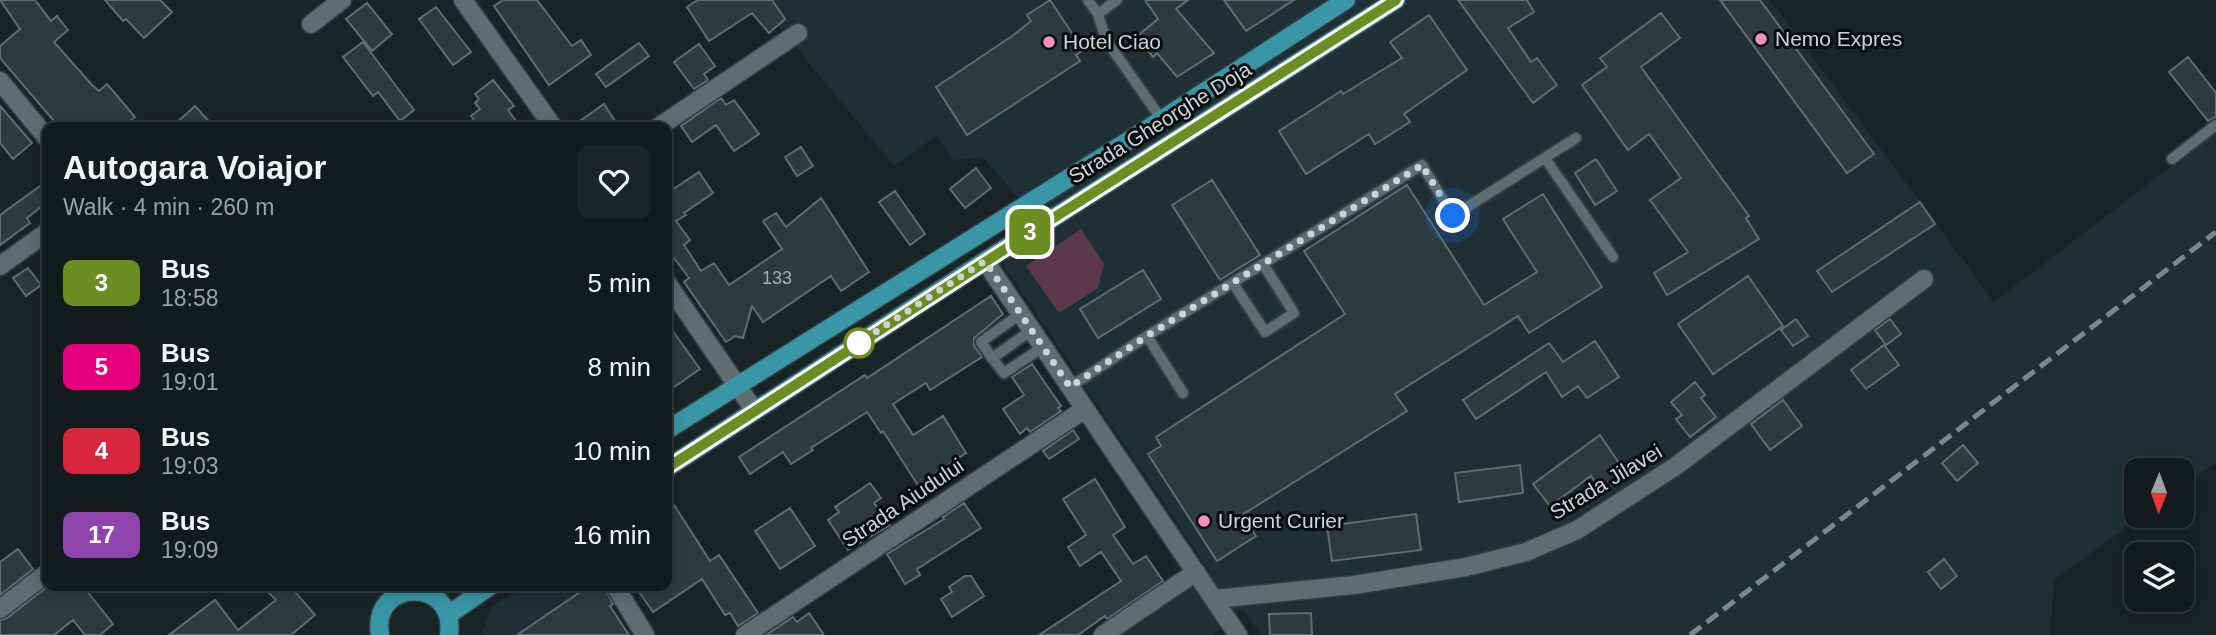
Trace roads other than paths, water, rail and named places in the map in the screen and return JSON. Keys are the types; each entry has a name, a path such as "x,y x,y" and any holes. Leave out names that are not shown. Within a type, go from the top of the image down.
{"main road":[{"name":"Strada Gheorghe Doja","path":"672,427 1162,120 1346,0"},
{"name":"Strada Gheorghe Doja","path":"672,465 985,261 1396,0"},
{"path":"375,632 385,606 401,591"},
{"path":"431,591 448,615 449,635"},
{"path":"448,615 483,591"}],"street":[{"path":"311,23 342,0"},
{"path":"463,0 550,122"},
{"path":"666,122 798,33"},
{"path":"0,81 42,132"},
{"path":"0,266 42,236"},
{"path":"985,261 1238,635"},
{"name":"Strada Jilavei","path":"1214,598 1354,585 1466,566 1526,552 1577,530 1676,466 1924,279"},
{"path":"672,290 754,410"},
{"name":"Strada Aiudului","path":"746,635 1085,409"},
{"path":"1104,635 1196,572"},
{"path":"0,609 42,577"},
{"path":"618,591 645,635"}],"lane":[{"path":"1088,0 1098,14 1106,40 1162,120"},
{"path":"1098,14 1117,0"},
{"path":"2172,159 2216,125"},
{"path":"1070,387 1422,165 1453,216 1576,138"},
{"path":"1545,158 1613,257"},
{"path":"1233,283 1265,332 1294,313 1263,264"},
{"path":"1020,314 981,342 992,358 1004,373 1043,347"},
{"path":"992,358 1032,330"},
{"path":"1147,336 1183,393"}],"railway":[{"path":"1690,635 2216,232"}],"place":[{"name":"Nemo Expres","path":"1761,39"},
{"name":"Hotel Ciao","path":"1049,42"},
{"name":"Urgent Curier","path":"1204,521"}]}
